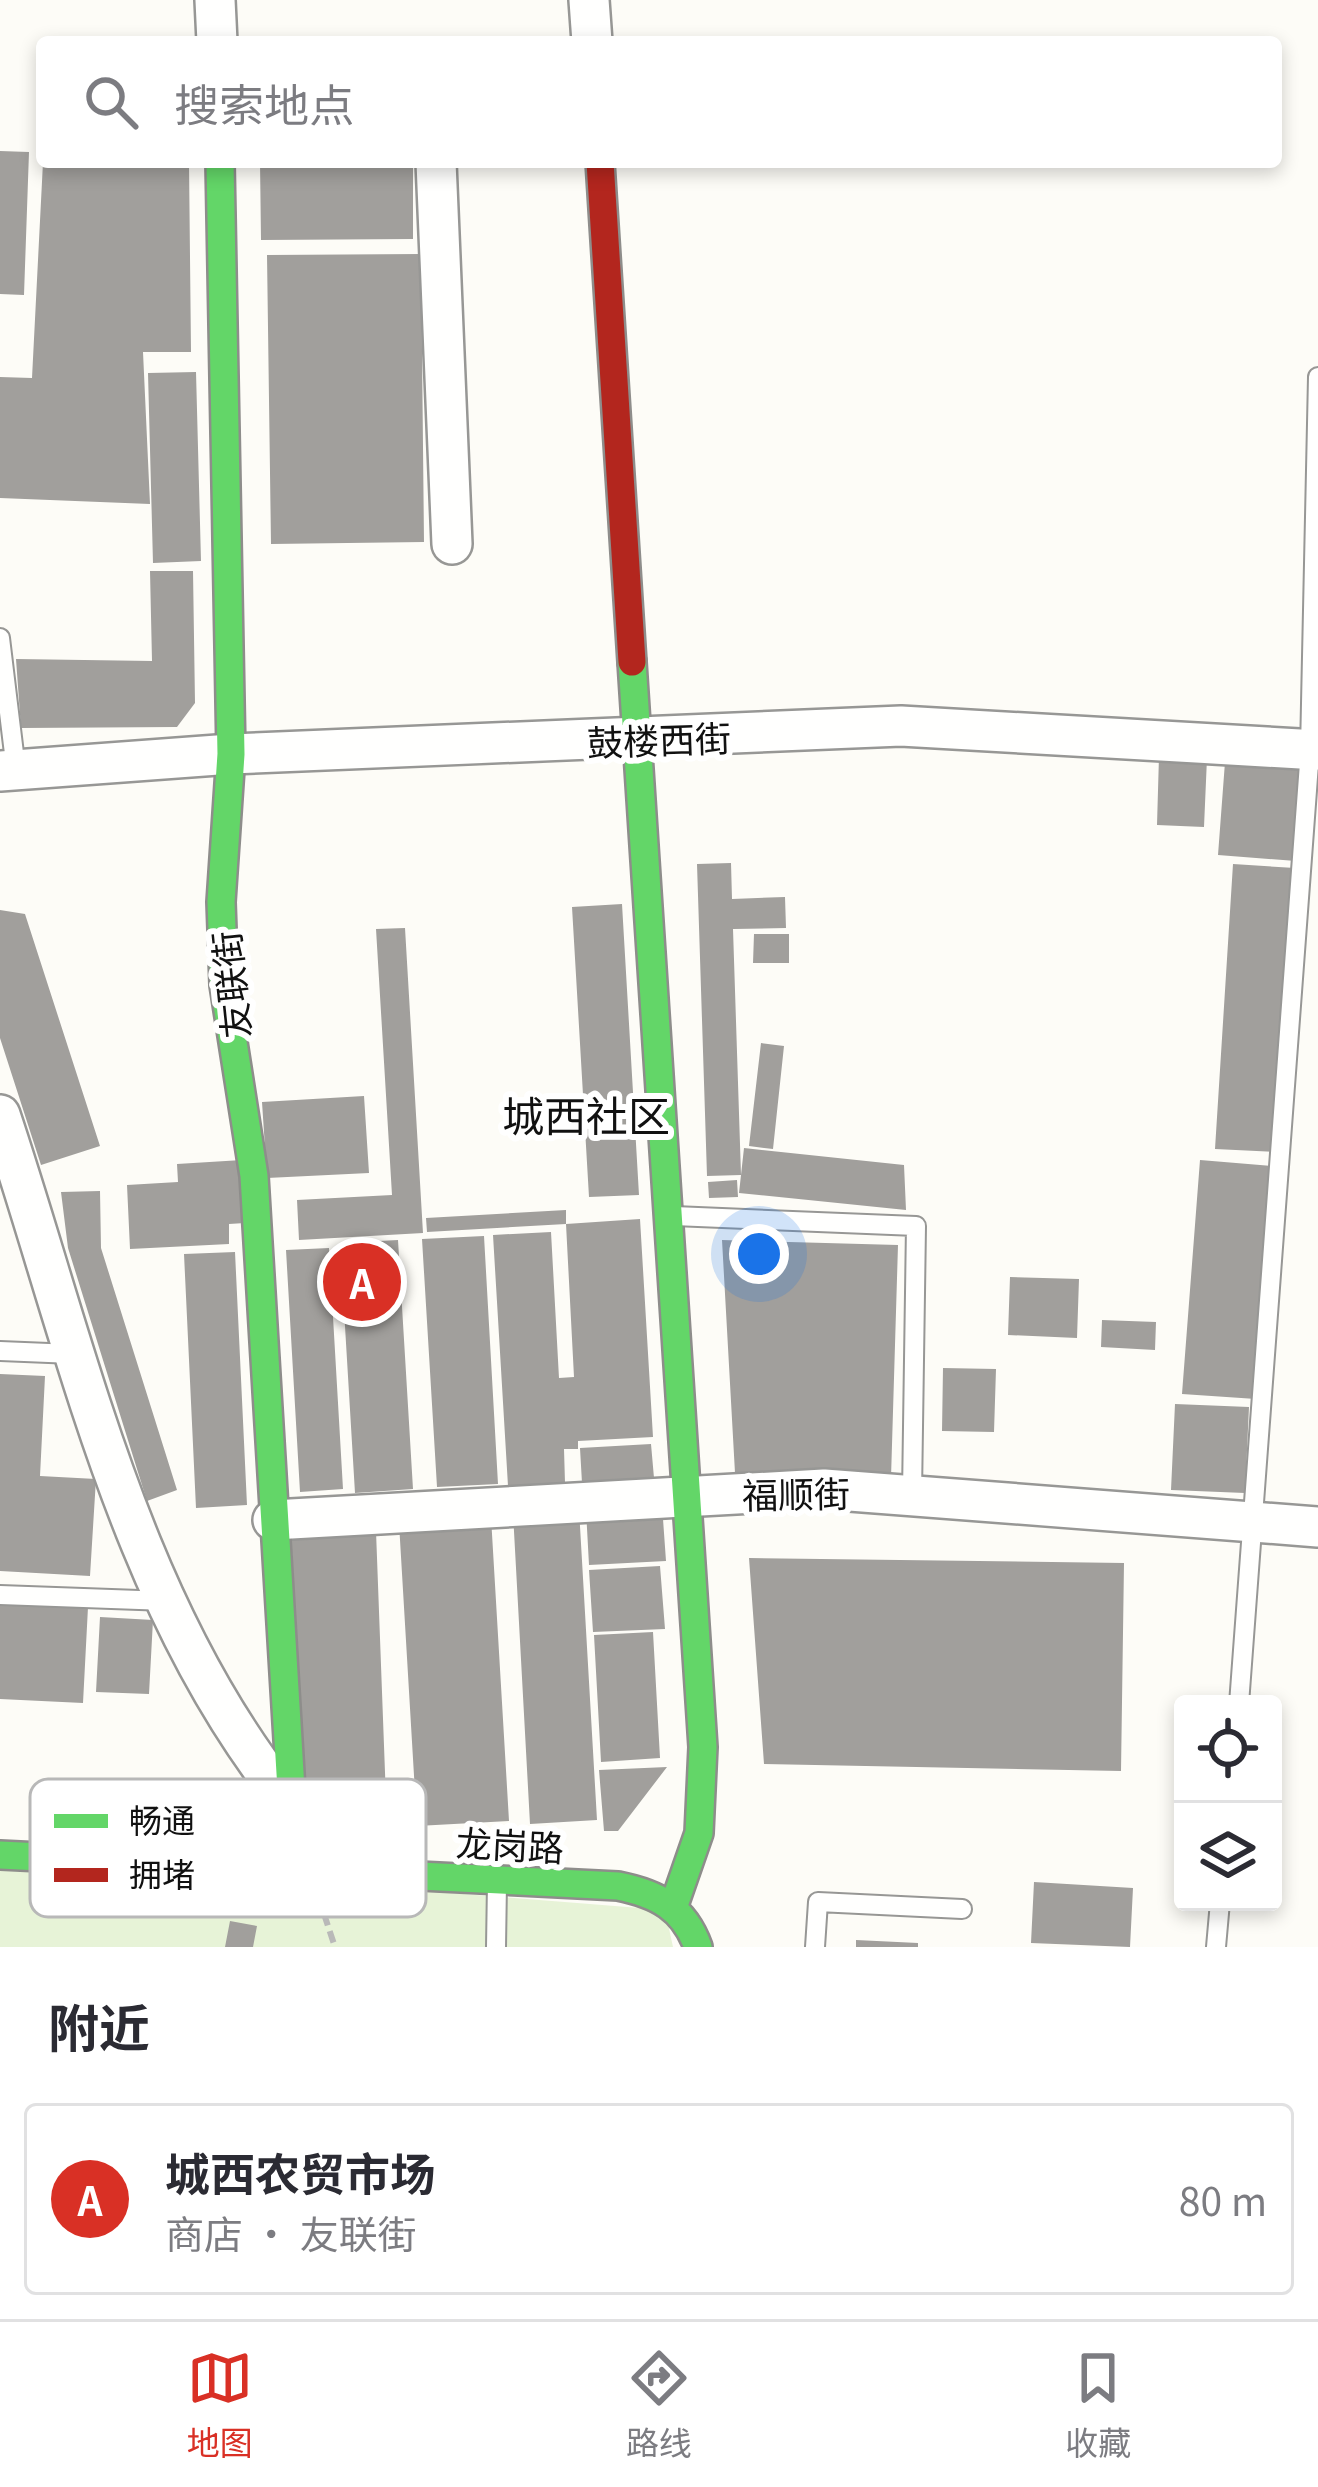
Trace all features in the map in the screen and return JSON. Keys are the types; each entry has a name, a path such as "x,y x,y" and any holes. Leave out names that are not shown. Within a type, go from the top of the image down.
{"street":[{"path":"215,0 217,36"},
{"path":"589,0 592,36"},
{"name":"友联街","path":"220,168 231,754 221,902 224,985 254,1176 290,1779"},
{"path":"436,168 452,544"},
{"path":"600,168 704,1747 694,1856 674,1905 688,1921 698,1947"},
{"name":"鼓楼西街","path":"8,771 231,754 902,726 1314,750"},
{"path":"2,1125 74,1354 167,1601 237,1728 273,1779"},
{"name":"福顺街","path":"273,1520 687,1494 912,1493 1318,1527"},
{"name":"龙岗路","path":"0,1855 30,1856"},
{"name":"龙岗路","path":"426,1874 617,1886 645,1890 674,1905"}],"lane":[{"path":"1240,1695 1314,750 1318,377"},
{"path":"0,638 8,771"},
{"path":"669,1216 916,1226 912,1493"},
{"path":"0,1351 74,1354"},
{"path":"0,1595 167,1601"},
{"path":"496,1947 497,1878"},
{"path":"815,1947 818,1902 962,1909"},
{"path":"1216,1947 1219,1911"}],"green space":[{"path":"0,1857 30,1859 30,1917 426,1917 426,1891 665,1910 673,1947 0,1947"}],"building":[{"path":"0,151 29,152 24,295 0,294"},
{"path":"43,168 189,168 191,352 143,352 150,504 0,498 0,377 32,378"},
{"path":"260,168 413,168 413,239 261,240"},
{"path":"421,254 424,542 271,544 267,255"},
{"path":"196,372 201,561 153,563 148,373"},
{"path":"150,571 193,571 195,703 177,727 21,728 16,659 152,661"},
{"path":"1159,756 1207,758 1204,827 1157,825"},
{"path":"1225,762 1303,768 1296,861 1218,855"},
{"path":"731,863 732,899 785,897 786,928 733,929 741,1175 707,1176 697,864"},
{"path":"1233,864 1295,868 1277,1152 1215,1149"},
{"path":"622,904 639,1195 589,1197 572,907"},
{"path":"0,910 25,914 100,1146 41,1165 0,1038"},
{"path":"405,928 423,1233 299,1240 297,1200 392,1195 376,929"},
{"path":"754,934 789,934 789,963 753,963"},
{"path":"761,1043 784,1046 773,1149 749,1146"},
{"path":"364,1096 369,1173 267,1178 262,1102"},
{"path":"744,1148 904,1165 906,1210 739,1193"},
{"path":"242,1160 245,1223 229,1224 229,1244 130,1249 127,1185 178,1182 177,1164"},
{"path":"1200,1160 1273,1166 1256,1399 1182,1394"},
{"path":"737,1180 738,1197 709,1198 708,1182"},
{"path":"100,1191 101,1248 177,1490 147,1501 68,1248 61,1192"},
{"path":"566,1210 566,1224 427,1232 426,1218"},
{"path":"640,1219 653,1437 578,1441 578,1449 564,1449 565,1483 508,1486 493,1235 551,1232 559,1378 574,1377 566,1224"},
{"path":"484,1236 498,1484 437,1487 422,1239"},
{"path":"398,1240 413,1489 355,1493 340,1243"},
{"path":"722,1240 898,1245 891,1478 735,1473"},
{"path":"329,1248 343,1489 300,1492 286,1250"},
{"path":"235,1252 247,1505 196,1508 184,1254"},
{"path":"1010,1277 1079,1279 1077,1338 1008,1335"},
{"path":"1102,1320 1156,1322 1155,1350 1101,1347"},
{"path":"943,1368 996,1369 994,1432 942,1431"},
{"path":"0,1374 45,1376 40,1476 96,1479 90,1576 0,1571"},
{"path":"1175,1404 1249,1407 1245,1493 1171,1490"},
{"path":"651,1444 654,1478 582,1483 580,1448"},
{"path":"662,1505 666,1561 589,1565 586,1510"},
{"path":"579,1509 597,1820 530,1824 513,1513"},
{"path":"491,1517 509,1821 426,1826 426,1779 414,1779 399,1523"},
{"path":"376,1531 385,1779 305,1779 291,1535"},
{"path":"749,1558 1124,1563 1121,1771 764,1764"},
{"path":"660,1566 665,1629 593,1632 589,1570"},
{"path":"0,1603 88,1607 83,1703 0,1699"},
{"path":"100,1617 153,1620 149,1694 96,1692"},
{"path":"653,1632 660,1758 601,1762 594,1635"},
{"path":"667,1767 618,1831 604,1831 599,1770"},
{"path":"1034,1882 1133,1888 1130,1947 1031,1943"},
{"path":"230,1921 257,1926 253,1947 225,1947"},
{"path":"856,1940 918,1943 918,1947 856,1947"}],"traffic: fast":[{"path":"220,168 231,754 221,902 224,985 254,1176 290,1779"},
{"path":"632,662 703,1747 699,1833 674,1905"},
{"path":"0,1855 30,1857"},
{"path":"426,1876 618,1886 645,1893 677,1913 698,1947"}],"traffic: jam":[{"path":"600,168 632,662"}],"place":[{"name":"城西农贸市场","path":"362,1282"}],"district":[{"name":"城西社区","path":"586,1113"}]}
